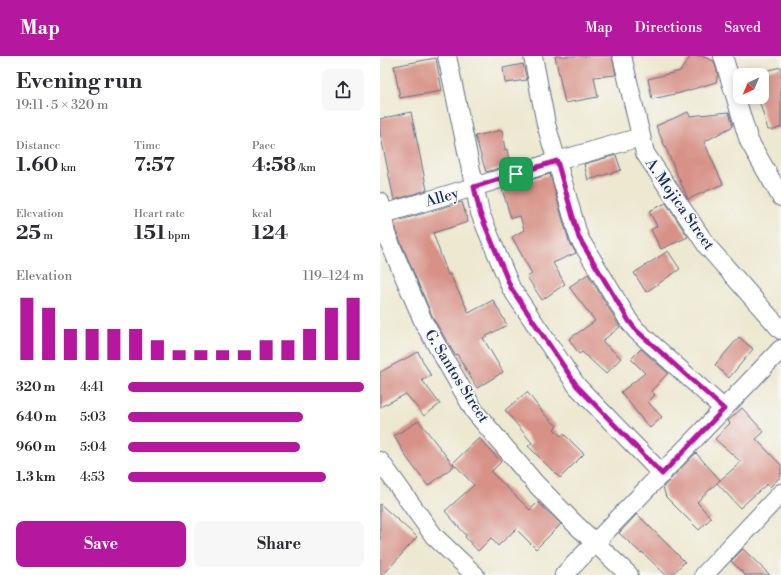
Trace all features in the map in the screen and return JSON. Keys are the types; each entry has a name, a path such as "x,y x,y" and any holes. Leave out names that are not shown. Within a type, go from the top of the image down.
{"street":[{"path":"447,56 480,213 511,288 577,386 662,474"},
{"path":"533,56 546,124 579,238 629,321 636,330 724,409"},
{"name":"A. Mojica Street","path":"622,56 645,153 707,246 781,330"},
{"path":"723,56 749,141 781,197"},
{"name":"Alley","path":"381,210 474,187 641,137"},
{"name":"G. Santos Street","path":"381,210 386,234 424,323 475,412 535,483 629,575"},
{"path":"564,575 781,349"},
{"path":"380,461 434,536 475,575"},
{"path":"704,575 781,493"}],"building":[{"path":"555,56 612,56 616,75 594,77 598,97 565,103"},
{"path":"691,56 701,56 714,61 718,74 716,82 680,93 652,99 648,79 680,71"},
{"path":"436,58 442,91 400,98 394,66"},
{"path":"523,64 527,80 505,83 503,68"},
{"path":"781,67 781,127 774,130 768,130 760,104 769,104 769,70"},
{"path":"411,112 427,190 394,200 380,132 380,119"},
{"path":"688,112 690,116 729,112 733,126 704,142 723,184 688,199 656,126"},
{"path":"502,130 505,150 507,149 510,165 486,172 475,136"},
{"path":"616,155 621,170 588,180 584,164"},
{"path":"550,174 569,241 576,253 553,263 565,284 542,300 527,277 532,274 512,237 524,230 520,216 511,218 502,189"},
{"path":"462,202 468,222 433,233 448,275 450,274 469,313 493,300 507,325 483,338 503,372 477,388 433,318 396,231 394,222"},
{"path":"666,203 688,237 661,249 651,230 657,226 649,211"},
{"path":"668,251 680,269 646,292 634,273"},
{"path":"588,274 620,327 602,341 621,358 606,374 582,352 579,354 569,339 595,321 569,287"},
{"path":"739,337 753,349 729,378 715,365"},
{"path":"641,349 668,373 651,391 655,395 648,402 662,417 650,428 621,392 645,373 631,359"},
{"path":"418,352 431,376 422,380 440,404 424,416 406,394 380,407 380,372"},
{"path":"527,392 544,414 557,426 554,429 561,436 564,434 584,454 560,478 528,446 532,443 505,410"},
{"path":"742,408 764,432 756,439 781,465 781,476 770,487 767,484 740,508 717,483 741,462 715,439 730,423 728,421"},
{"path":"419,421 454,466 428,486 407,458 394,436"},
{"path":"479,438 501,462 491,472 530,510 538,502 561,524 536,549 516,529 498,546 491,538 478,551 445,511 474,485 453,463"},
{"path":"696,453 720,480 697,502 711,518 699,530 666,497 663,487"},
{"path":"380,504 417,537 383,575 380,575"},
{"path":"637,514 685,562 671,575 666,575 619,533"},
{"path":"743,549 770,575 745,575 731,561"}],"route":[{"path":"557,161 579,238 629,321 636,330 724,409 662,474 577,386 511,288 480,213 474,187 516,174 557,161"}]}
